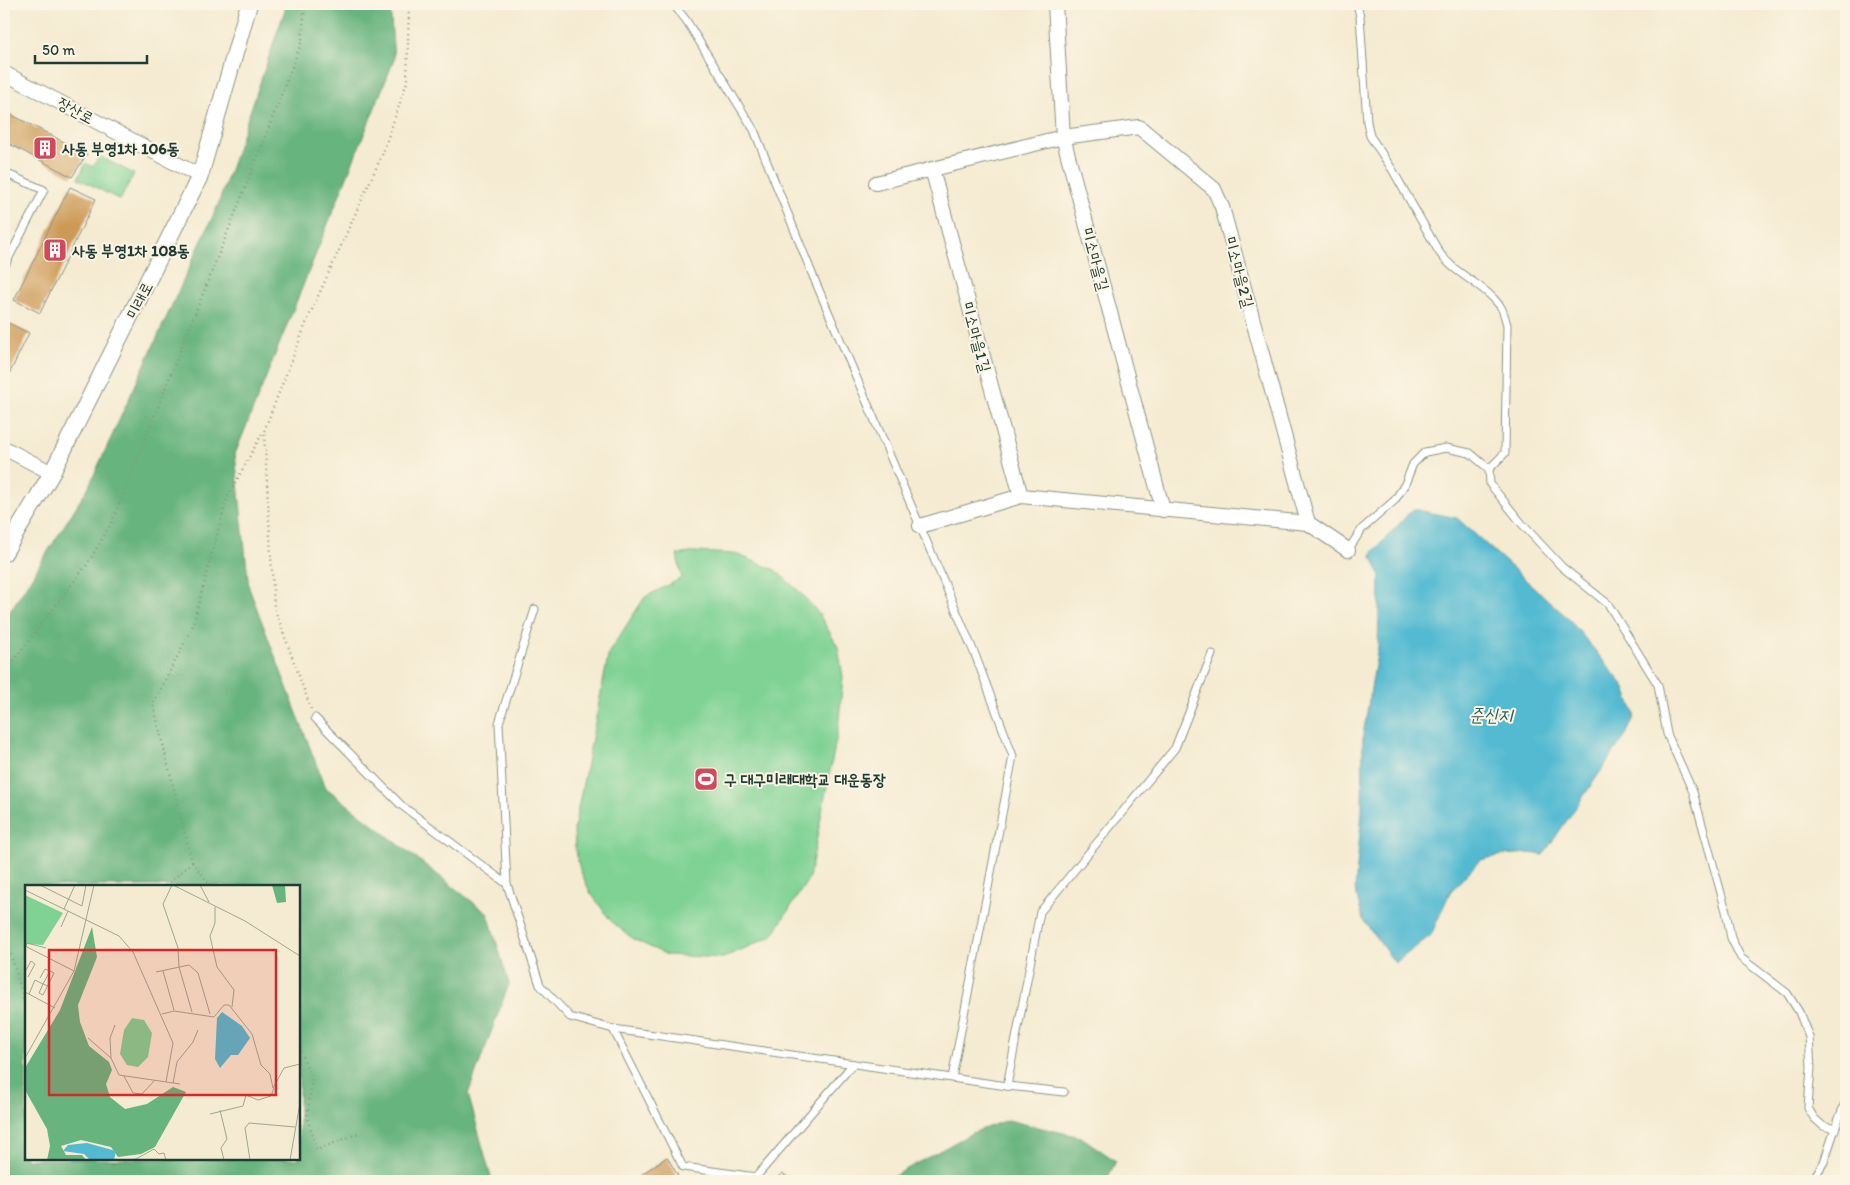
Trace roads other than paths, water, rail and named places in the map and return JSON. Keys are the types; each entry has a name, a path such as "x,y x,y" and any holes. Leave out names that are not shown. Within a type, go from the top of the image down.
{"street":[{"name":"미래로","path":"4,553 52,473 200,176 249,4"},
{"name":"미소마을길","path":"1055,4 1063,137 1163,510"},
{"name":"장산로","path":"4,72 200,176"},
{"name":"미소마을2길","path":"1063,137 1139,127 1214,189 1222,207 1308,523"},
{"path":"876,183 1063,137"},
{"name":"미소마을1길","path":"932,169 1021,496"},
{"path":"4,448 52,473"},
{"path":"920,526 1021,496 1308,523 1348,550"}],"lane":[{"path":"673,4 686,20 754,130 813,276 976,657 1014,756 952,1078"},
{"path":"1357,4 1360,16 1367,122 1370,136 1392,169 1447,264 1501,307 1507,325 1505,453 1489,469"},
{"path":"4,267 44,190 5,176"},
{"path":"1348,550 1362,529 1395,500 1405,484 1413,464 1425,452 1446,448 1470,453 1489,469 1490,484 1523,525 1562,567 1608,604 1658,685 1667,734 1693,792 1731,938 1741,958 1787,993 1799,1012 1809,1038 1808,1108 1814,1118 1823,1126 1836,1129"},
{"path":"535,609 499,723 507,884 540,984 570,1017 613,1029 1006,1086 1064,1092"},
{"path":"1006,1086 1040,912 1174,748 1212,654"},
{"path":"315,718 401,805 507,884"},
{"path":"613,1029 683,1167 756,1177 853,1064"},
{"path":"1812,1181 1824,1162 1846,1100"}],"water":[{"name":"준신지","path":"1413,509 1457,518 1569,619 1624,686 1635,715 1627,733 1543,855 1530,853 1503,855 1480,860 1450,892 1431,935 1395,963 1363,920 1355,889 1362,812 1363,735 1378,648 1380,576 1371,554"}],"place":[{"name":"사동 부영1차 106동","path":"45,148"},
{"name":"사동 부영1차 108동","path":"55,250"},
{"name":"구 대구미래대학교 대운동장","path":"706,779"}]}
